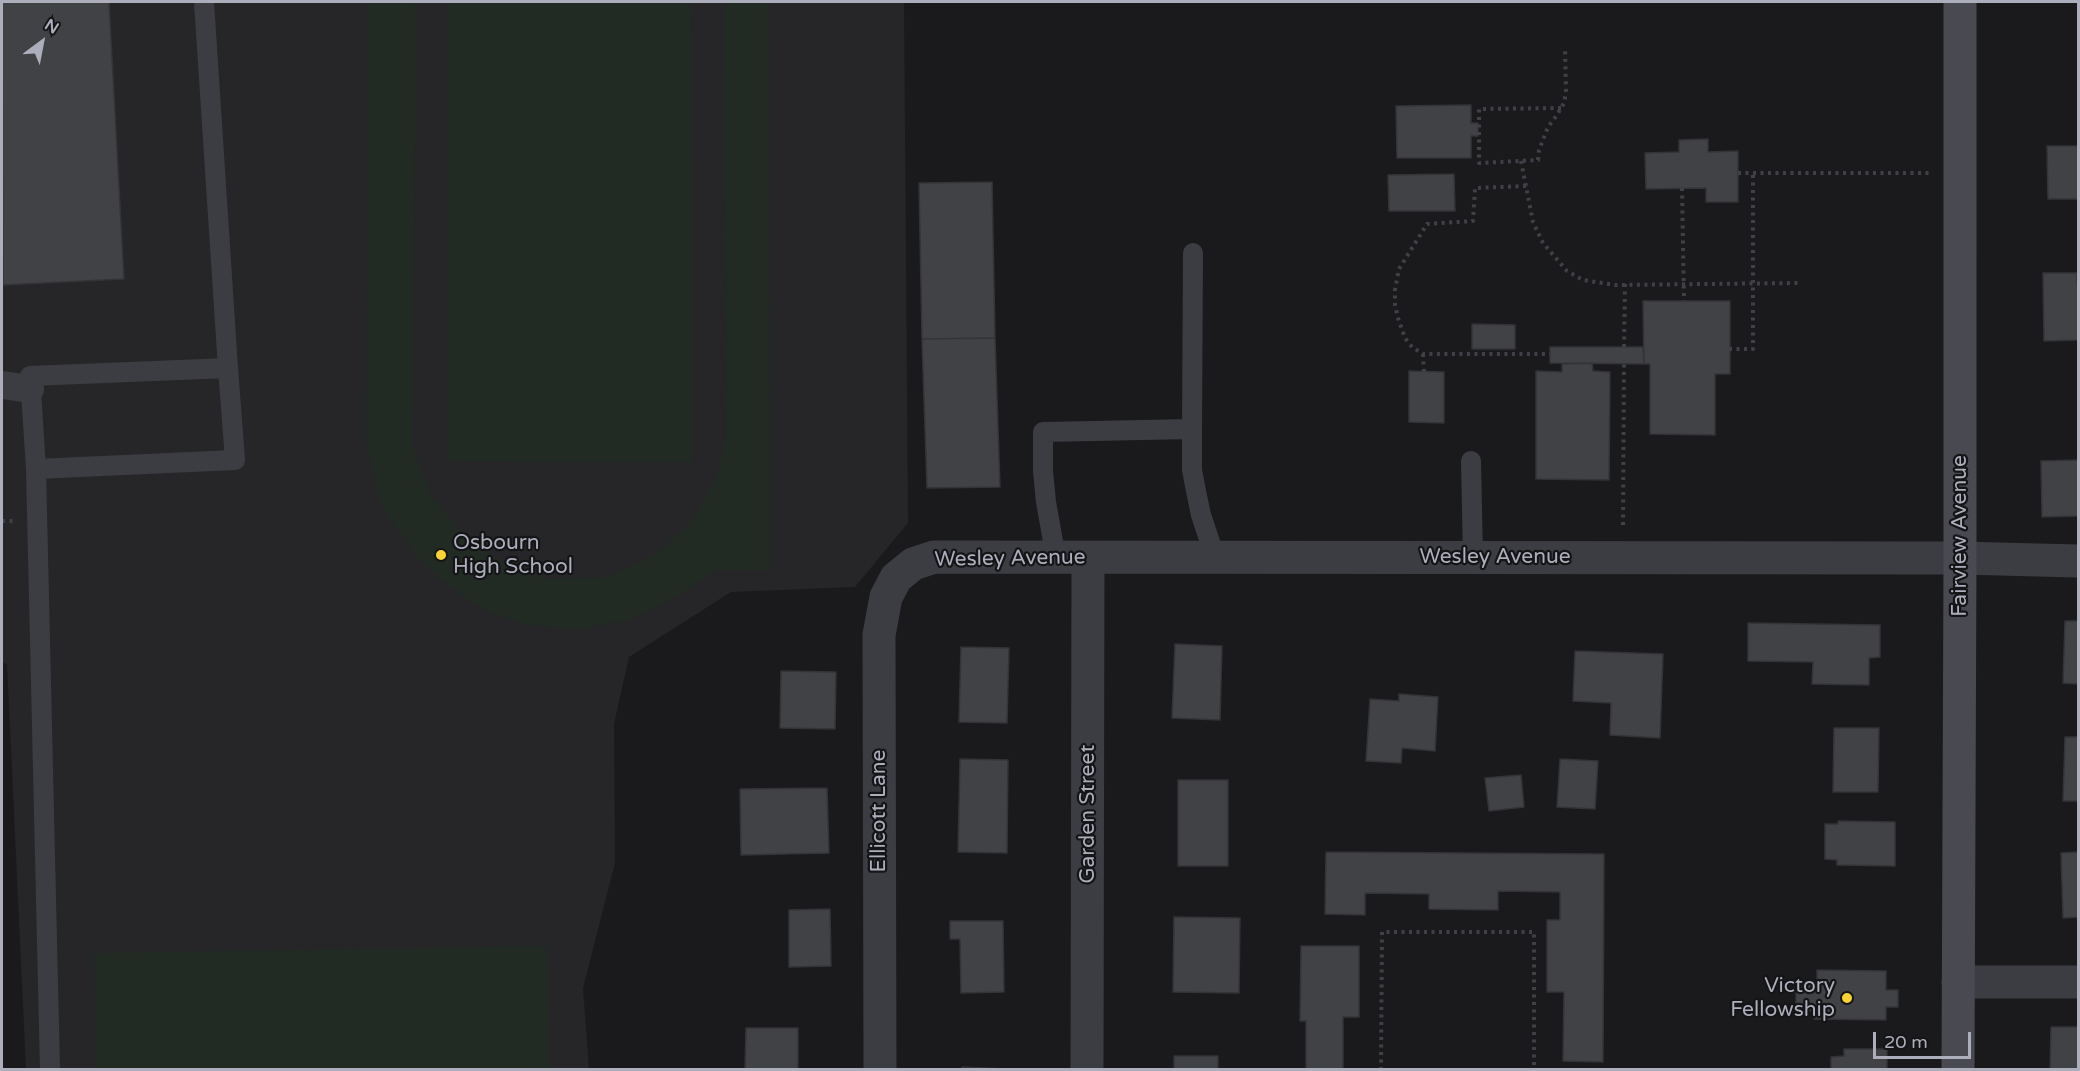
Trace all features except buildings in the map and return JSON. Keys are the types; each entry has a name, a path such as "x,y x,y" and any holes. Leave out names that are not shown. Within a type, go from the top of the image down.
{"main road":[{"name":"Fairview Avenue","path":"1958,1070 1960,2"}],"street":[{"path":"2,385 30,388"},
{"name":"Wesley Avenue","path":"913,564 933,557 1960,558 2079,561"},
{"name":"Garden Street","path":"1072,558 1087,1070"},
{"name":"Ellicott Lane","path":"880,1070 879,635 886,597 896,578 913,564"},
{"path":"1958,982 2079,982"}],"lane":[{"path":"36,469 235,460 204,2"},
{"path":"1193,253 1192,470 1201,515 1215,557"},
{"path":"50,1070 36,469 30,376 228,368"},
{"path":"1072,558 1046,502 1043,432 1192,429"},
{"path":"1471,461 1473,557"}],"path":[{"path":"1561,108 1479,109 1479,163 1538,160 1539,150 1548,127 1561,108 1566,92 1565,47"},
{"path":"1521,161 1533,222 1543,243 1567,271 1583,280 1600,284 1798,283"},
{"path":"1738,173 1959,172"},
{"path":"1729,350 1753,349 1753,173"},
{"path":"1526,186 1475,188 1473,221 1427,224 1399,269 1395,305 1405,338 1412,347 1423,354 1550,354"},
{"path":"1682,188 1684,301"},
{"path":"1624,347 1625,284"},
{"path":"1423,354 1424,372"},
{"path":"1622,557 1624,364"},
{"path":"1381,1070 1382,932 1534,932 1534,1070"}],"shaded area":[{"name":"Osbourn High School","path":"2,2 904,2 908,523 855,587 731,592 629,657 614,724 615,863 583,988 589,1069 26,1069 7,664 2,663"},
{"path":"368,2 416,2 412,446 432,497 470,541 506,565 548,579 607,577 651,557 691,523 717,478 726,437 724,2 769,2 770,570 715,570 687,590 624,621 575,630 524,624 486,611 453,589 418,558 380,503 366,442"},
{"path":"447,2 691,2 692,462 448,461"},
{"path":"547,946 549,1069 96,1069 94,953"}],"place":[{"name":"Osbourn High School","path":"441,555"},
{"name":"Victory Fellowship","path":"1847,998"}]}
